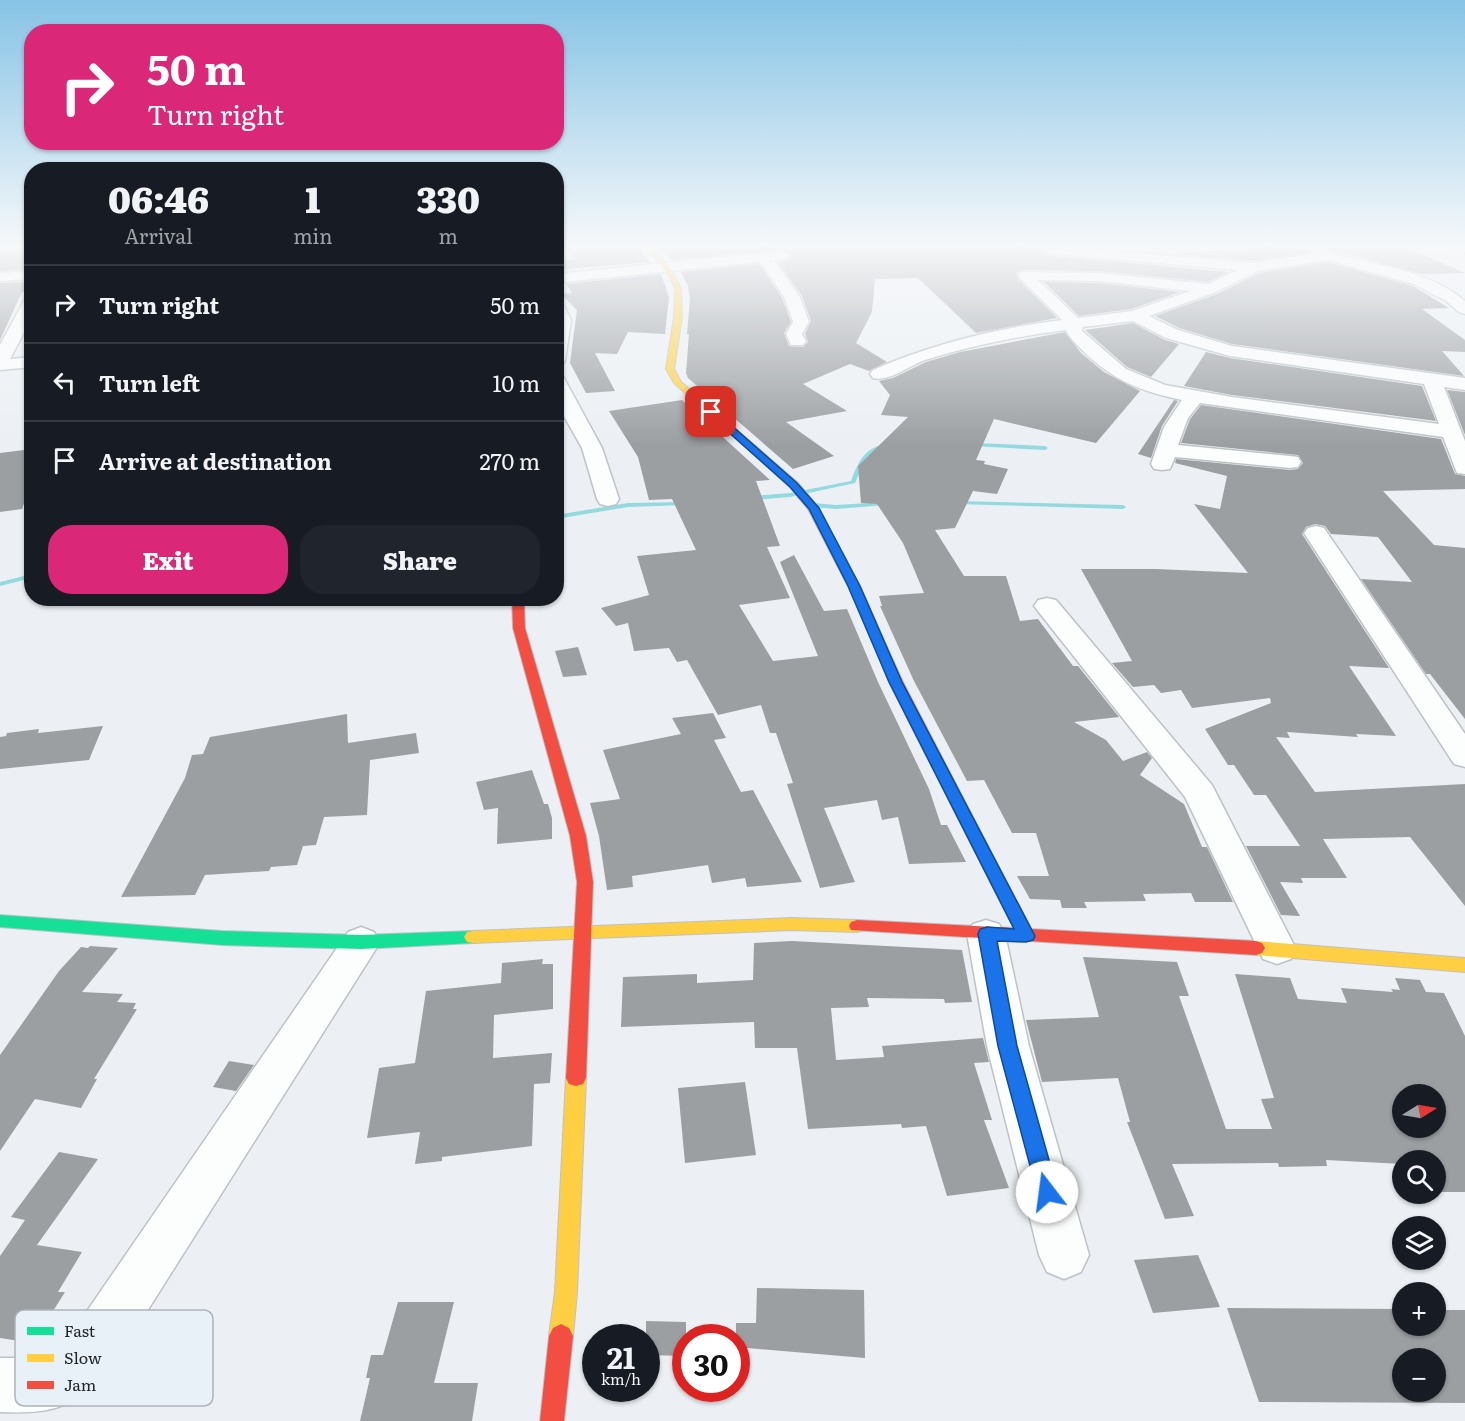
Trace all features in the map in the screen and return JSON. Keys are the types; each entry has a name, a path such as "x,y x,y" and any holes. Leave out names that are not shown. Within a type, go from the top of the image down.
{"street":[{"path":"24,312 0,363 24,362"},
{"path":"677,312 671,375 794,485 813,508 854,586 1006,935 1008,1046 1064,1255"},
{"path":"797,341 794,334 801,322 799,312"},
{"path":"1063,312 1075,324"},
{"path":"879,374 917,357 1023,330 1136,316 1146,312"},
{"path":"1136,316 1172,334 1230,351 1465,384"},
{"path":"1075,324 1074,331 1078,336 1119,373 1134,380 1196,397 1313,415 1452,432"},
{"path":"1431,380 1465,468"},
{"path":"1196,397 1188,403 1175,424 1164,457 1290,462"},
{"path":"564,398 596,457 609,499"},
{"path":"1316,533 1465,757"},
{"path":"518,606 519,628 578,837 585,882 566,1292 552,1421"},
{"path":"1047,606 1200,793 1277,949"},
{"path":"0,921 222,938 361,942 792,924 1277,949 1465,965"},
{"path":"118,1310 361,942"},
{"path":"0,1385 15,1386"}],"building":[{"path":"0,312 13,312 0,340"},
{"path":"577,312 667,312 665,334 628,332 617,354 595,353 615,391 586,393 570,363"},
{"path":"689,312 787,312 791,322 784,333 789,346 803,347 808,342 805,334 811,321 808,312 872,312 856,343 887,362 869,371 850,364 803,384 847,411 786,422 834,456 793,469 688,378 686,373"},
{"path":"954,312 1051,312 1057,318 976,333"},
{"path":"1075,312 1106,312 1079,316"},
{"path":"1165,312 1427,312 1465,340 1465,352 1442,351 1464,376 1232,344 1179,328 1155,316"},
{"path":"1133,323 1165,340 1179,344 1151,377 1127,367 1085,330"},
{"path":"1065,332 1081,353 1104,372 1140,391 1096,443 994,419 976,460 1008,469 997,494 973,491 955,528 935,530 964,576 1006,576 1020,621 1038,619 1073,666 1078,666 1119,717 1074,722 1106,740 1123,761 1147,752 1152,758 1140,775 1184,804 1202,847 1207,847 1233,902 1195,902 1191,893 1143,894 1146,901 1084,902 1087,908 1062,908 1060,900 1030,899 1017,876 1049,876 1036,833 1012,833 984,780 967,781 914,681 880,606 882,606 879,596 924,593 903,543 877,504 861,503 858,466 908,417 881,415 890,395 879,381 893,378 926,362 960,352"},
{"path":"1206,352 1230,358 1422,386 1436,421 1232,395 1184,386"},
{"path":"1447,390 1465,392 1465,435"},
{"path":"682,400 770,480 756,481 780,546 767,547 790,598 739,605 773,661 818,656 780,562 794,555 824,611 847,609 878,682 929,789 941,825 947,825 966,862 909,864 898,817 882,820 877,800 824,808 855,882 820,888 787,784 793,783 776,733 770,733 761,705 718,715 687,660 677,662 669,648 634,651 628,623 616,626 601,608 649,595 637,556 696,550 672,499 649,500 638,457 609,411"},
{"path":"1174,400 1178,401 1162,426 1151,458 1138,454"},
{"path":"1201,405 1441,439 1455,474 1465,476 1465,489 1383,491 1434,545 1465,548 1465,719 1430,674 1426,674 1361,579 1412,582 1378,537 1331,534 1325,526 1315,524 1306,527 1302,534 1389,668 1349,666 1396,736 1356,734 1358,737 1287,732 1290,738 1276,737 1315,792 1465,784 1465,906 1410,837 1323,839 1347,878 1301,878 1303,883 1280,882 1300,916 1281,915 1246,846 1300,846 1266,795 1254,795 1234,765 1228,765 1205,729 1271,703 1270,698 1192,708 1181,690 1161,693 1154,685 1133,687 1112,663 1132,661 1081,569 1248,573 1194,504 1220,509 1227,476 1175,463 1176,459 1290,470 1298,469 1303,463 1298,455 1181,443 1190,419"},
{"path":"24,450 24,503 22,509 0,512 0,453"},
{"path":"578,647 587,675 563,677 555,651"},
{"path":"713,713 726,738 714,740 741,792 753,790 802,882 747,887 745,878 712,883 708,865 632,876 633,887 607,890 599,836 590,803 620,799 603,750 681,734 672,718"},
{"path":"347,714 348,743 416,733 419,753 370,760 367,815 324,817 316,845 303,846 297,865 271,867 269,871 205,875 195,895 121,897 185,778 192,755 203,754 210,737"},
{"path":"103,726 89,760 0,769 0,737 6,736 7,733 39,729 38,733"},
{"path":"532,770 544,804 548,804 552,818 552,839 497,844 498,808 484,810 476,782"},
{"path":"792,941 962,950 972,1002 945,1003 944,999 867,998 869,1007 831,1008 836,1060 884,1057 882,1046 983,1038 989,1062 974,1063 992,1120 984,1120 1009,1188 947,1196 926,1126 902,1128 901,1124 808,1129 797,1048 755,1048 754,1022 621,1027 623,977 697,974 697,983 753,980 754,943"},
{"path":"81,947 118,948 82,992 123,994 117,1002 136,1003 133,1009 137,1009 94,1079 97,1079 81,1108 35,1099 0,1151 0,1055 59,971"},
{"path":"1083,957 1177,962 1189,996 1179,996 1226,1129 1272,1129 1261,1099 1274,1098 1235,974 1290,978 1298,999 1347,1003 1341,988 1393,992 1391,989 1400,990 1395,978 1420,980 1426,992 1444,993 1465,1036 1465,1192 1446,1192 1446,1150 1392,1150 1392,1163 1326,1160 1327,1166 1279,1167 1278,1163 1172,1164 1194,1216 1165,1219 1127,1122 1130,1122 1118,1078 1042,1082 1026,1020 1099,1017"},
{"path":"543,959 542,964 553,964 553,1009 494,1015 493,1058 552,1053 550,1083 534,1084 532,1146 442,1157 442,1161 415,1164 420,1132 367,1138 379,1068 415,1063 426,991 501,983 502,963"},
{"path":"229,1061 254,1065 236,1091 213,1087"},
{"path":"745,1082 756,1155 685,1163 678,1088"},
{"path":"59,1152 98,1159 37,1245 82,1252 58,1292 65,1292 54,1310 15,1310 15,1340 0,1338 0,1256 25,1220 11,1217"},
{"path":"1198,1255 1220,1307 1153,1313 1134,1260"},
{"path":"757,1288 864,1290 865,1358 750,1348 750,1324 736,1323 756,1323"},
{"path":"398,1302 454,1302 434,1383 478,1383 472,1421 360,1421 370,1378 366,1378 371,1355 383,1355"},
{"path":"1227,1308 1392,1309 1392,1336 1446,1336 1446,1310 1465,1310 1465,1403 1259,1402"},
{"path":"646,1321 686,1322 686,1324 672,1324 672,1356 660,1355 660,1324 646,1324"}],"waterway":[{"path":"753,498 790,495 853,482 865,457 875,449 889,445"},
{"path":"974,445 1045,448"},
{"path":"958,503 1123,507"},
{"path":"564,516 628,505 684,504"},
{"path":"814,505 836,507 885,504"},
{"path":"0,584 24,578"}],"traffic: fast":[{"path":"0,921 222,938 361,942 473,937"}],"traffic: slow":[{"path":"678,312 670,369 678,383 794,485 813,508 854,586 881,647"},
{"path":"473,937 792,924 857,926"},
{"path":"1256,948 1465,965"},
{"path":"561,1336 566,1292 576,1078"}],"traffic: jam":[{"path":"518,606 519,628 578,836 585,882 576,1078"},
{"path":"881,647 896,682 1026,936"},
{"path":"857,926 1256,948"},
{"path":"552,1421 561,1336"}],"route":[{"path":"711,412 794,485 813,508 854,586 896,682 1026,936 987,934 1003,1025 1047,1192"}]}
